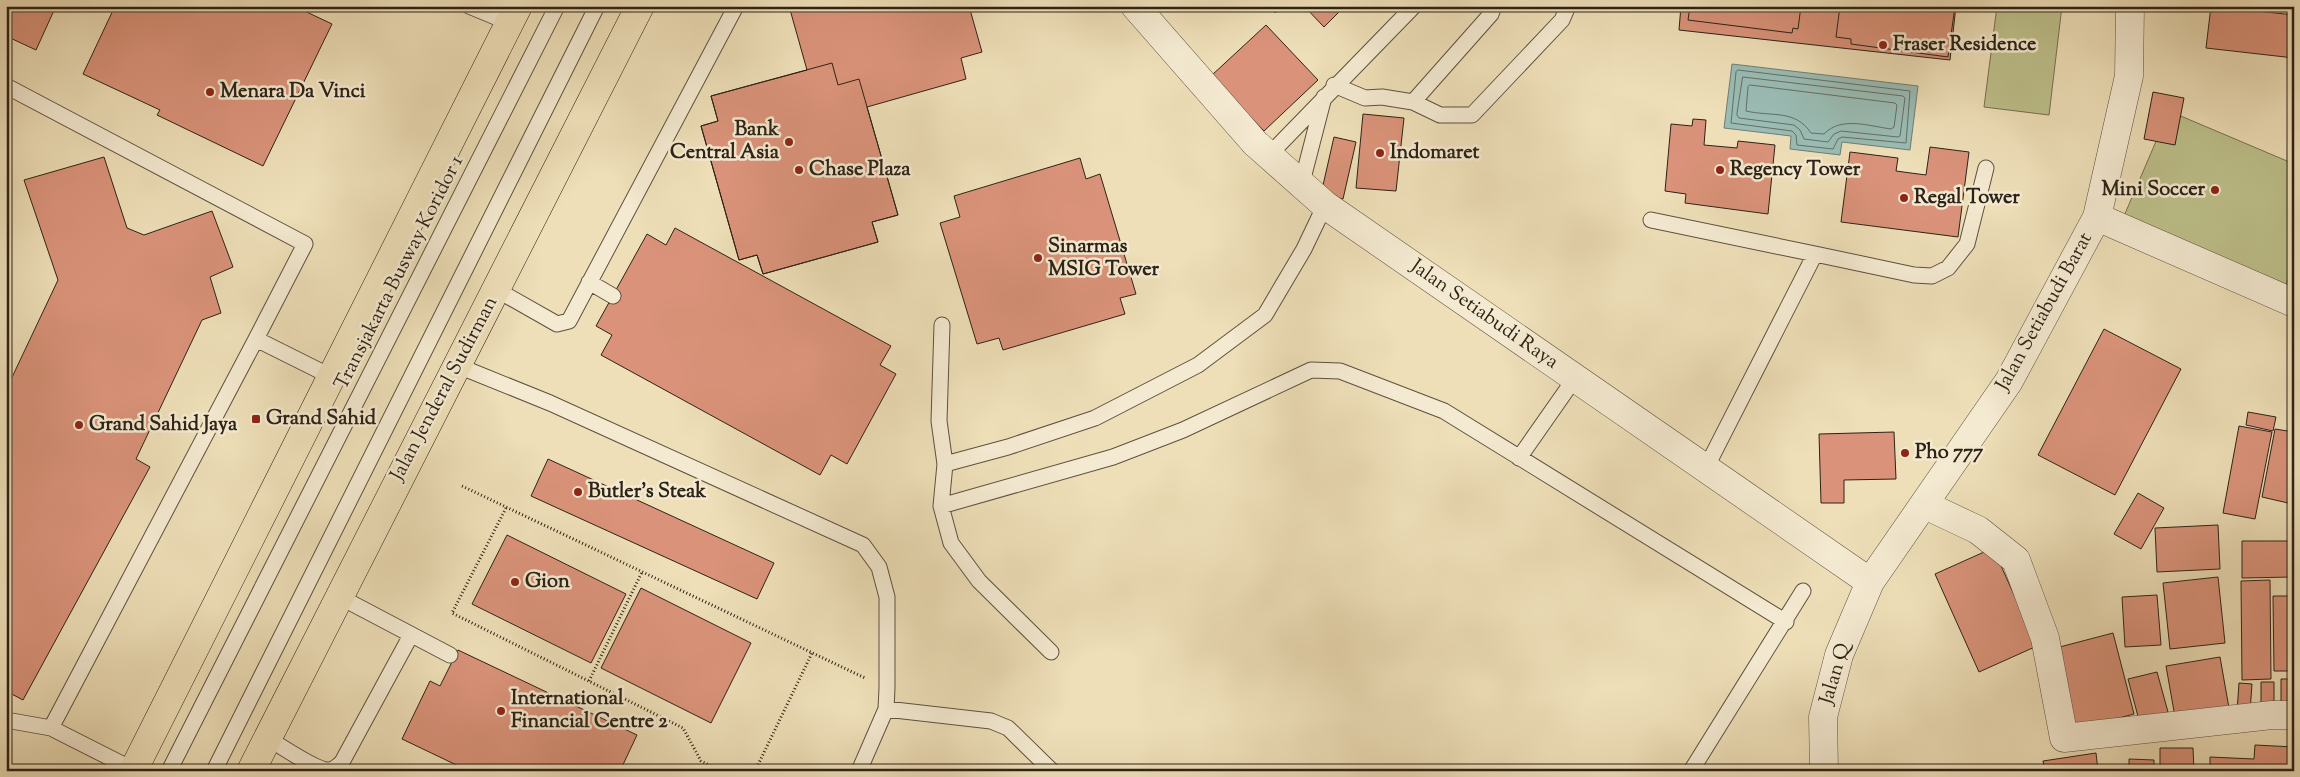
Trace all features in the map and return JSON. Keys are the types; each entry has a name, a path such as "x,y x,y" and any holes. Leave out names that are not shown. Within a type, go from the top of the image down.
{"main road":[{"name":"Jalan Jenderal Sudirman","path":"256,769 268,738 338,596 497,290 640,6"},
{"path":"133,770 514,14"}],"street":[{"name":"Jalan Setiabudi Raya","path":"1135,6 1268,156 1325,205 1870,582"},
{"name":"Jalan Setiabudi Barat","path":"1870,582 2010,381 2097,216 2129,76 2130,6"},
{"path":"2097,216 2294,303"},
{"path":"1925,505 1978,530 2016,560 2045,638 2064,738 2272,715 2294,715"},
{"name":"Jalan Q","path":"1824,771 1823,717 1839,655 1870,582"}],"lane":[{"path":"469,6 514,14"},
{"name":"Transjakarta Busway Koridor 1","path":"169,771 557,6"},
{"path":"214,771 596,6"},
{"path":"497,290 557,324 569,321 736,6"},
{"path":"1268,156 1329,91 1414,6"},
{"path":"1413,102 1491,14 1494,6"},
{"path":"1329,91 1365,98 1382,97 1413,102 1440,115 1472,115 1562,20 1568,6"},
{"path":"6,86 305,244 50,728"},
{"path":"1301,186 1329,91"},
{"path":"1651,220 1914,275 1932,276 1948,268 1967,244 1986,168"},
{"path":"945,464 1008,447 1095,418 1198,366 1265,315 1304,249 1325,205"},
{"path":"1706,468 1815,254"},
{"path":"589,282 613,296"},
{"path":"942,325 939,421 945,464 941,506 951,543 979,581 1051,652"},
{"path":"256,339 330,376"},
{"path":"456,366 550,403 863,545 879,567 887,597 887,688 886,709 859,771"},
{"path":"941,506 1113,457 1183,430 1311,370 1340,370 1436,408 1786,622"},
{"path":"1519,458 1575,378"},
{"path":"1691,771 1786,622 1803,591"},
{"path":"338,596 450,655"},
{"path":"268,738 308,762 327,770 335,768 342,762 411,634"},
{"path":"886,709 991,721 1008,728 1052,771"},
{"path":"7,720 50,728 133,770"}],"path":[{"path":"462,486 887,688"},
{"path":"506,508 452,612 683,728 701,762 720,771"},
{"path":"589,681 642,572"},
{"path":"754,771 812,653"}],"green space":[{"path":"1997,6 2062,6 2049,115 1984,107"},
{"name":"Mini Soccer","path":"2169,111 2294,164 2294,265 2286,284 2124,216"}],"water":[{"path":"1732,64 1918,86 1910,150 1842,142 1840,155 1790,149 1791,136 1724,128"}],"building":[{"path":"6,6 56,6 36,50 6,36"},
{"name":"Menara Da Vinci","path":"115,6 294,6 332,24 263,166 157,115 160,110 83,74"},
{"name":"Chase Plaza","path":"789,6 969,6 982,52 961,58 966,79 867,107 898,215 872,222 878,242 763,274 757,255 739,260 701,126 718,121 711,96 807,70"},
{"path":"1269,6 1282,6 1275,13"},
{"path":"1304,6 1345,6 1324,27"},
{"name":"Fraser Residence","path":"1681,6 1956,6 1950,60 1679,30"},
{"path":"1690,6 1801,6 1798,29 1793,28 1792,33 1688,20"},
{"path":"1840,6 1955,6 1948,57 1851,44 1851,39 1836,37"},
{"path":"2211,6 2294,15 2294,58 2206,48"},
{"path":"1266,25 1318,80 1264,131 1211,76"},
{"name":"Chase Plaza","path":"832,63 838,85 859,79 898,215 872,222 878,242 763,274 757,255 739,260 701,126 718,121 711,96"},
{"path":"2153,92 2184,98 2175,145 2144,139"},
{"name":"Indomaret","path":"1363,114 1404,118 1396,191 1356,188"},
{"name":"Regency Tower","path":"1693,119 1706,120 1704,145 1737,148 1738,141 1775,145 1768,214 1685,203 1686,194 1665,191 1671,124 1692,126"},
{"path":"1334,137 1356,142 1343,199 1321,194"},
{"name":"Regal Tower","path":"1930,147 1969,152 1958,237 1841,222 1850,152 1898,158 1896,171 1926,175"},
{"name":"Grand Sahid Jaya","path":"104,157 127,228 144,235 212,211 233,267 210,277 221,313 202,320 136,459 150,467 23,700 6,691 6,390 58,280 24,180"},
{"name":"Sinarmas MSIG Tower","path":"1080,158 1086,179 1100,174 1136,294 1120,298 1125,314 1003,350 999,338 977,344 940,223 960,217 954,196"},
{"path":"675,228 891,346 880,365 896,374 847,464 831,455 820,475 601,355 612,335 596,326 647,234 666,245"},
{"path":"2104,329 2181,369 2115,495 2038,455"},
{"path":"2248,412 2276,417 2273,431 2246,425"},
{"path":"2239,426 2272,432 2255,519 2223,513"},
{"path":"2275,429 2294,432 2294,475 2288,503 2262,497"},
{"path":"1894,432 1896,479 1844,480 1844,503 1821,503 1819,434"},
{"path":"548,459 774,563 757,599 531,496"},
{"path":"2138,493 2164,508 2141,549 2114,534"},
{"path":"2218,525 2220,569 2157,572 2155,528"},
{"path":"507,535 626,594 591,663 472,604"},
{"path":"2242,541 2293,541 2294,577 2242,578"},
{"path":"1993,548 2037,646 1979,672 1935,574"},
{"path":"2218,577 2225,643 2170,649 2163,583"},
{"path":"2270,580 2271,679 2242,680 2241,581"},
{"path":"641,588 751,643 711,723 601,668"},
{"path":"2157,595 2161,645 2125,647 2122,597"},
{"path":"2273,596 2294,596 2294,671 2274,671"},
{"path":"2113,633 2134,714 2073,730 2052,649"},
{"name":"International Financial Centre 2","path":"458,650 637,735 620,771 469,771 402,739 430,681 440,686"},
{"path":"2220,657 2229,708 2175,717 2166,666"},
{"path":"2157,672 2168,712 2139,720 2128,679"},
{"path":"2281,679 2291,679 2291,709 2281,709"},
{"path":"2261,682 2274,682 2274,712 2261,712"},
{"path":"2239,683 2252,684 2250,712 2237,712"},
{"path":"2255,745 2294,747 2294,771 2210,771 2210,757 2254,759"},
{"path":"2160,748 2193,748 2194,771 2160,771"},
{"path":"2096,753 2098,771 2045,771 2043,761"},
{"path":"2129,759 2154,760 2154,771 2129,771"}],"place":[{"name":"Fraser Residence","path":"1883,45"},
{"name":"Menara Da Vinci","path":"210,92"},
{"name":"Bank Central Asia","path":"789,142"},
{"name":"Indomaret","path":"1380,153"},
{"name":"Chase Plaza","path":"799,170"},
{"name":"Regency Tower","path":"1720,170"},
{"name":"Mini Soccer","path":"2215,190"},
{"name":"Regal Tower","path":"1904,198"},
{"name":"Sinarmas MSIG Tower","path":"1038,258"},
{"name":"Grand Sahid","path":"256,419"},
{"name":"Grand Sahid Jaya","path":"79,425"},
{"name":"Pho 777","path":"1905,453"},
{"name":"Butler's Steak","path":"578,492"},
{"name":"Gion","path":"515,582"},
{"name":"International Financial Centre 2","path":"501,711"}]}
